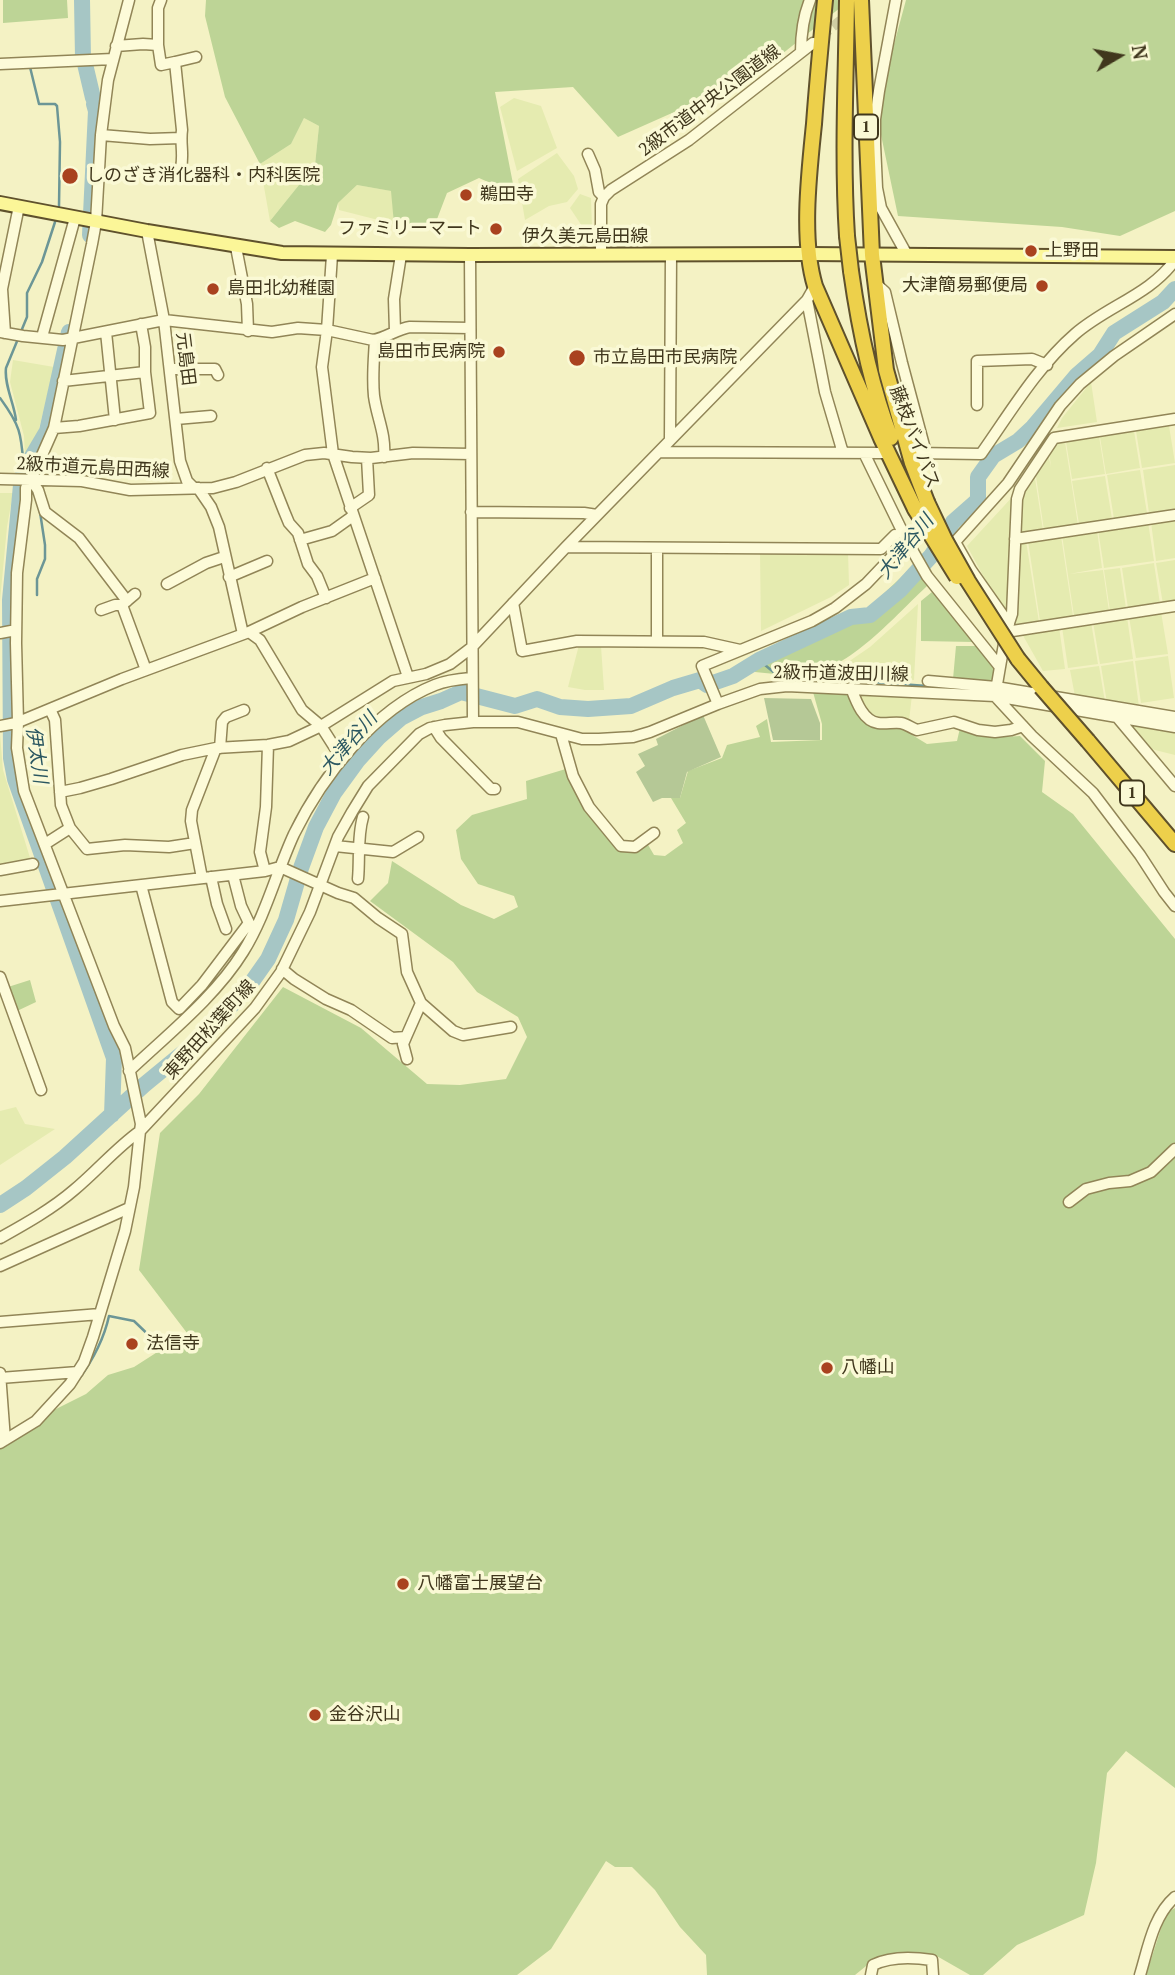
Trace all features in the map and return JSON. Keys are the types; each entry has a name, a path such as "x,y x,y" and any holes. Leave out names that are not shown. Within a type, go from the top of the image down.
{"highway":[{"name":"1","path":"825,0 809,179 809,254 816,286 881,438 1018,659"},
{"name":"藤枝バイパス","path":"847,0 845,151 847,236 851,271 865,352 877,399 901,464 921,506"},
{"name":"1","path":"861,0 875,282 886,370 921,506 945,561 978,606 1018,659 1175,844"}],"main road":[{"name":"伊久美元島田線","path":"0,203 236,247 282,253 809,254 1175,259"}],"street":[{"path":"78,1372 0,1376 3,1442 36,1421 70,1384 78,1372 84,1362 130,1208 140,1127 125,1048 58,895 45,844 24,791 17,748 17,573 26,480 54,428 102,135 107,80 129,0"},
{"path":"161,0 158,8 161,65 196,57"},
{"path":"802,52 801,33 804,14 810,0"},
{"path":"896,0 879,90 875,144 877,188 881,208 907,255"},
{"name":"2級市道中央公園道線","path":"604,197 689,140 813,43"},
{"path":"116,46 158,45"},
{"path":"0,64 113,59"},
{"path":"175,62 182,130 181,167"},
{"path":"102,135 149,139 181,138"},
{"path":"588,154 595,170 599,192 604,197 600,213 601,254"},
{"path":"19,206 2,289 3,333 68,339 164,320 248,331 272,332 298,328 327,330 375,340 411,327 470,328"},
{"path":"42,337 88,220"},
{"name":"元島田","path":"147,231 164,320 180,461 187,481 211,507 219,527 229,577 246,633"},
{"path":"236,247 247,304 248,331"},
{"path":"332,254 327,330 321,367 333,454 408,677"},
{"path":"670,439 671,254"},
{"path":"396,331 394,299 401,255"},
{"path":"470,255 473,722"},
{"path":"718,704 702,666 811,621 835,608 866,584 921,530 936,506 915,453 981,454 1066,343 1106,311 1150,286 1164,275 1175,259"},
{"path":"875,282 885,292 926,453"},
{"path":"60,792 111,779 182,755 218,748 289,741 321,726 382,686 450,664 471,648 807,300 816,286"},
{"path":"807,300 825,393 843,453"},
{"path":"1007,628 955,542 1008,483 1060,406 1080,384 1114,356 1175,314"},
{"path":"54,428 150,413 141,324"},
{"path":"106,332 115,420"},
{"path":"375,340 374,395 385,439 384,457"},
{"path":"977,405 977,361 1032,359 1047,365"},
{"path":"171,369 215,369 218,374"},
{"path":"63,381 145,372"},
{"path":"176,419 211,415"},
{"path":"1175,419 1054,438 1020,489 1017,499 1012,614 996,691 1023,726 1093,793 1175,906"},
{"path":"659,452 883,453"},
{"name":"2級市道元島田西線","path":"0,479 82,481 130,490 213,488 236,482 305,455 324,453 367,458 413,453 471,454"},
{"path":"864,453 927,576 1000,667"},
{"path":"300,540 332,531 369,495 367,458"},
{"path":"267,468 289,523 298,533 308,564 317,576 326,598"},
{"path":"26,480 38,490 45,512 79,538 128,600 138,651 146,670"},
{"path":"471,512 584,513 597,516"},
{"path":"1015,539 1175,515"},
{"path":"566,547 881,549 895,535"},
{"path":"657,548 657,641"},
{"path":"167,584 206,563 224,557"},
{"path":"229,577 267,561"},
{"path":"2,726 17,723 146,670 246,633 375,578"},
{"path":"101,610 128,600"},
{"path":"513,603 522,651 577,641 704,642 741,650"},
{"path":"1007,628 1175,606"},
{"path":"2,633 16,630"},
{"path":"246,633 260,640 302,710 321,726 335,748"},
{"path":"129,1073 221,982 243,952 264,912 295,833 327,780 369,730 395,708 420,692 449,680 471,680"},
{"path":"928,681 1175,717"},
{"name":"2級市道波田川線","path":"473,722 518,722 561,734 599,740 633,737 760,689 787,686 996,691 1175,727"},
{"path":"851,688 863,712 871,721 880,723 905,723 917,730 954,722 995,732 1023,726"},
{"path":"50,709 55,720 61,804 70,828 87,849 125,845 169,847 195,843"},
{"path":"226,929 195,843 191,821 192,810 218,748 222,722 226,717 244,710"},
{"path":"1117,717 1175,786"},
{"name":"東野田松葉町線","path":"0,1238 43,1213 74,1190 140,1127 255,1007 282,969 310,912 335,846 368,786 419,734 434,727 473,722"},
{"path":"434,727 491,789 495,789"},
{"path":"561,734 573,776 589,807 621,846 635,847 654,833"},
{"path":"265,871 260,852 266,807 268,745"},
{"path":"358,879 359,829 363,817"},
{"path":"45,844 70,828"},
{"path":"335,846 393,852 418,837"},
{"path":"0,870 33,864"},
{"path":"0,901 233,875 281,867 354,898 402,934 407,972 421,1003 453,1031 463,1035 511,1027"},
{"path":"141,885 172,1002 179,1009 202,985 248,923 233,875"},
{"path":"282,969 392,1038 406,1037"},
{"path":"1,984 41,1090"},
{"path":"407,1059 403,1044 421,1003"},
{"path":"1069,1202 1086,1189 1130,1181 1151,1172 1175,1149"},
{"path":"0,1266 130,1208"},
{"path":"0,1322 100,1314"},
{"path":"1140,1975 1158,1919 1168,1903 1175,1898"},
{"path":"871,1975 873,1965 879,1961 911,1957 932,1960 933,1975"}],"green space":[{"path":"3,0 67,0 68,18 3,23"},
{"path":"206,0 850,0 753,77 618,137 573,87 495,92 515,194 479,178 447,193 434,227 412,230 394,224 391,191 357,185 338,203 331,225 325,232 295,221 279,228 270,221 315,165 319,126 304,118 291,144 260,164 225,97 205,16"},
{"path":"906,0 1175,0 1175,211 1120,236 1062,227 898,216 876,111"},
{"path":"514,98 541,106 557,148 517,171 500,107"},
{"path":"304,118 319,126 315,165 270,221 260,164 291,144"},
{"path":"557,153 574,176 578,189 567,202 549,206 525,220 518,179"},
{"path":"357,185 392,191 394,224 339,210 338,203"},
{"path":"580,194 591,198 592,229 584,229 570,208"},
{"path":"13,360 54,367 37,437 25,456 24,436 10,382"},
{"path":"1091,382 1097,422 1057,428 1062,418"},
{"path":"1169,426 1175,463 1142,468 1136,431"},
{"path":"1134,431 1140,468 1106,474 1100,437"},
{"path":"1099,436 1105,474 1072,479 1066,442"},
{"path":"1065,442 1078,525 1044,530 1035,470 1048,453 1051,467 1049,451 1054,443"},
{"path":"1175,465 1175,509 1149,513 1143,470"},
{"path":"1140,470 1147,513 1114,519 1107,475"},
{"path":"1034,472 1043,530 1020,534 1022,491"},
{"path":"1105,476 1112,519 1079,524 1072,481"},
{"path":"0,493 13,493 0,601"},
{"path":"1015,494 1009,612 999,605 967,546"},
{"path":"1175,517 1175,558 1156,561 1151,522"},
{"path":"1148,522 1154,561 1104,568 1098,530"},
{"path":"1097,530 1102,568 1069,574 1103,570 1109,611 1074,616 1062,535"},
{"path":"1061,536 1073,616 1040,621 1028,541"},
{"path":"1026,541 1039,622 1016,626 1018,543"},
{"path":"760,552 848,552 849,585 831,597 761,631"},
{"path":"1175,560 1175,602 1163,604 1156,563"},
{"path":"1154,563 1160,604 1128,608 1122,568"},
{"path":"913,566 928,585 855,652 822,671 805,675 755,672 754,667 822,638 861,615"},
{"path":"1120,568 1126,608 1110,611 1104,570"},
{"path":"932,592 974,642 921,641 921,601"},
{"path":"918,604 914,680 832,673 870,647"},
{"path":"1161,612 1168,654 1136,658 1129,617"},
{"path":"1127,617 1133,659 1100,664 1093,622"},
{"path":"1091,622 1098,664 1068,668 1062,627"},
{"path":"1059,627 1065,669 1043,671 1021,632"},
{"path":"579,645 601,646 604,690 568,687"},
{"path":"956,646 977,646 995,665 994,685 953,679"},
{"path":"1168,656 1174,698 1141,703 1135,661"},
{"path":"1133,661 1139,707 1107,703 1101,666"},
{"path":"1099,666 1105,702 1075,696 1070,670"},
{"path":"850,690 866,721 899,727 927,744 957,741 960,728 990,736 1020,736 1045,761 1042,792 1073,814 1175,939 1175,1788 1126,1751 1107,1773 1096,1863 1084,1915 1017,1945 983,1975 970,1975 935,1955 910,1955 871,1962 855,1975 707,1975 706,1955 680,1927 655,1890 632,1867 615,1867 606,1861 551,1949 517,1975 0,1975 0,1448 52,1411 86,1394 108,1375 134,1367 187,1333 139,1270 160,1133 199,1094 283,987 361,1028 427,1084 460,1085 506,1079 527,1037 518,1017 477,992 453,962 370,901 388,883 392,861 461,905 494,919 518,907 514,896 478,884 461,859 456,830 472,815 527,799 526,781 569,768 620,849 647,843 654,855 665,856 683,843 677,830 686,823 671,798 680,798 688,771 722,758 727,745 760,737 756,726 767,719 771,742 822,740 822,724 813,692"},
{"path":"856,691 912,695 909,721 881,722 858,703"},
{"path":"764,698 811,699 820,723 820,740 773,740"},
{"path":"703,715 721,757 687,772 680,798 662,798 653,802 636,772 645,766 638,754 658,745 656,739"},
{"path":"1133,725 1175,730 1175,755 1151,749 1133,729"},
{"path":"0,734 3,770 31,861 0,867"},
{"path":"30,980 36,1002 17,1011 8,987"},
{"path":"16,1107 25,1124 55,1129 0,1165 0,1111"},
{"path":"1175,1908 1175,1975 1146,1975 1166,1913"}],"waterway":[{"name":"伊太川","path":"82,0 83,57"},
{"name":"伊太川","path":"85,64 93,98"},
{"path":"30,67 39,104 57,106 60,142 59,206"},
{"name":"伊太川","path":"90,235 96,111 94,104"},
{"path":"16,420 6,381 6,368 27,317 27,293 42,262 55,222"},
{"name":"大津谷川","path":"0,1205 65,1157 189,1048 249,986 268,959 286,920 316,827 334,793 358,760 401,718 461,692 515,706 537,699 560,707 588,709 631,706 700,680 707,685 733,676 759,660 851,617 870,615 900,590 931,556 953,522 978,500 978,477 993,456 1018,441 1033,427 1077,375 1100,355 1114,333 1163,302 1175,289"},
{"name":"伊太川","path":"69,332 47,431 24,470 21,485 10,600 11,758 15,779 114,1058 112,1115"},
{"path":"0,398 19,432 24,470"},
{"path":"37,595 37,579 45,559 40,512"},
{"path":"759,660 777,675 968,689"},
{"path":"79,1379 97,1349 109,1316 134,1321 159,1345"},
{"path":"47,1416 69,1392"}],"tunnel":[{"path":"821,36 864,2"}],"place":[{"name":"しのざき消化器科・内科医院","path":"70,176"},
{"name":"鵜田寺","path":"466,195"},
{"name":"ファミリーマート","path":"496,229"},
{"name":"上野田","path":"1031,251"},
{"name":"大津簡易郵便局","path":"1042,286"},
{"name":"島田北幼稚園","path":"213,289"},
{"name":"島田市民病院","path":"499,352"},
{"name":"市立島田市民病院","path":"577,358"},
{"name":"法信寺","path":"132,1344"},
{"name":"八幡山","path":"827,1368"},
{"name":"八幡富士展望台","path":"403,1584"},
{"name":"金谷沢山","path":"315,1715"}]}
